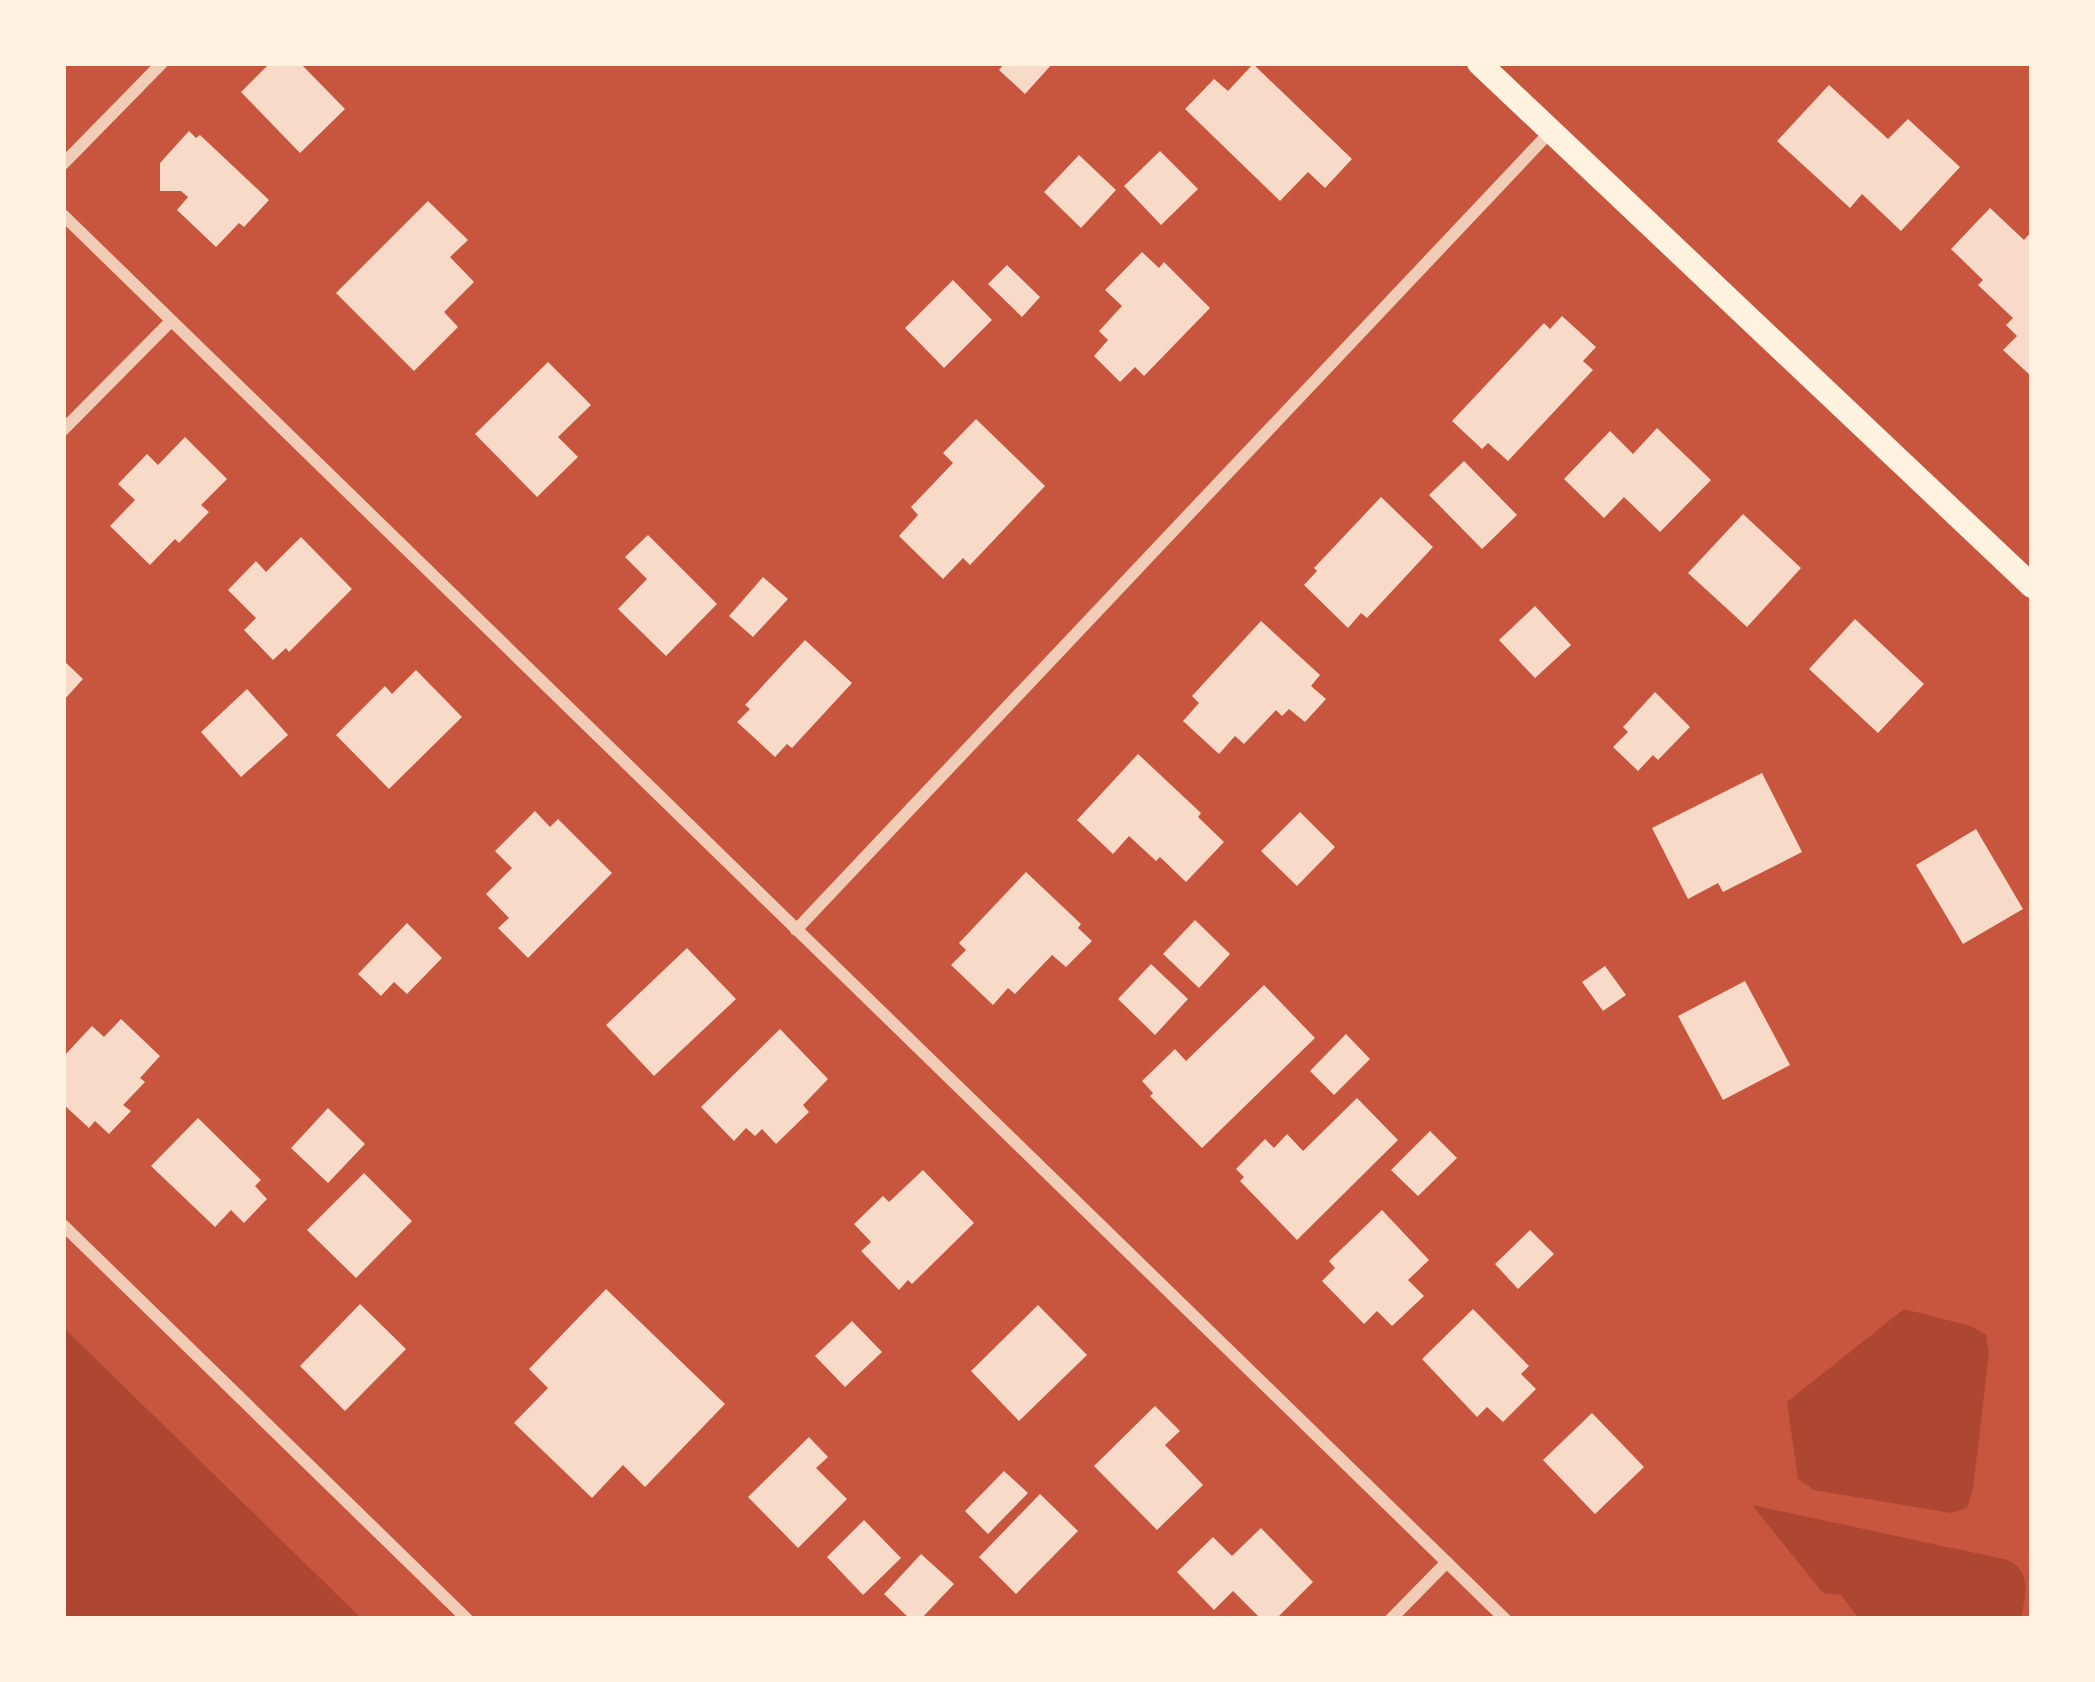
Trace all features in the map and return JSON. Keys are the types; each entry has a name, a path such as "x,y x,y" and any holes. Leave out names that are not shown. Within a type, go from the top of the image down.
{"main road":[{"path":"1479,63 2032,586"}],"street":[{"path":"63,164 162,63"},
{"path":"796,930 1551,131"},
{"path":"63,215 1505,1619"},
{"path":"63,430 171,321"},
{"path":"63,1225 467,1619"},
{"path":"1391,1619 1447,1562"}],"shaded area":[{"path":"1904,1309 1971,1326 1986,1335 1989,1353 1973,1489 1967,1508 1951,1513 1814,1490 1798,1479 1787,1402"},
{"path":"63,1327 362,1619 63,1619"},
{"path":"1752,1505 2008,1560 2024,1578 2021,1619 1859,1619 1841,1595 1823,1593"}],"building":[{"path":"270,63 300,63 345,109 300,153 241,92"},
{"path":"1005,63 1053,63 1025,94 999,70"},
{"path":"1253,64 1352,159 1325,188 1308,172 1280,201 1185,109 1214,79 1228,91"},
{"path":"1829,85 1888,139 1908,119 1960,167 1901,231 1862,194 1850,208 1777,141"},
{"path":"189,131 196,138 200,135 269,200 244,227 239,223 216,247 177,210 188,197 181,191 160,191 160,163"},
{"path":"1160,151 1198,189 1161,225 1124,186"},
{"path":"1079,155 1116,190 1081,228 1044,192"},
{"path":"428,201 468,240 450,257 474,282 444,312 458,327 414,371 336,293"},
{"path":"1990,208 2024,240 2032,231 2032,377 2003,350 2017,336 2006,325 2013,318 1978,285 1983,280 1951,249"},
{"path":"1142,252 1159,268 1164,262 1210,308 1144,376 1135,367 1120,382 1094,356 1108,340 1099,331 1122,306 1105,290"},
{"path":"1007,265 1040,297 1022,317 988,284"},
{"path":"953,280 992,320 944,368 905,328"},
{"path":"1562,316 1596,347 1583,361 1593,370 1508,461 1488,443 1482,449 1452,421 1544,323 1550,329"},
{"path":"548,362 591,405 558,437 578,457 537,497 475,434"},
{"path":"976,419 1045,486 970,565 963,558 943,579 899,536 918,515 911,507 953,463 943,453"},
{"path":"1657,428 1711,480 1660,532 1624,497 1604,518 1564,479 1610,431 1633,454"},
{"path":"185,437 227,479 201,505 209,512 150,565 110,526 135,500 118,484 147,454 158,465"},
{"path":"1464,461 1517,515 1482,549 1429,495"},
{"path":"1381,497 1433,547 1367,618 1361,613 1348,628 1304,585 1317,571 1314,568"},
{"path":"1743,514 1801,568 1747,627 1688,573"},
{"path":"648,535 717,604 666,656 618,609 647,579 625,557"},
{"path":"301,537 352,589 289,652 286,648 273,660 244,630 256,618 228,590 256,561 266,572"},
{"path":"763,577 788,599 753,637 729,616"},
{"path":"1535,606 1571,645 1535,678 1499,640"},
{"path":"1855,619 1924,684 1878,733 1809,669"},
{"path":"1261,621 1320,675 1311,686 1326,699 1305,722 1289,709 1282,716 1276,710 1244,744 1235,736 1219,754 1183,721 1199,703 1192,696"},
{"path":"805,640 852,683 792,748 787,744 775,757 737,722 750,709 745,705"},
{"path":"63,660 83,679 63,701"},
{"path":"416,670 462,717 389,789 336,735 385,686 392,694"},
{"path":"247,689 288,735 241,777 201,732"},
{"path":"1655,692 1690,727 1658,760 1653,755 1638,771 1613,747 1628,732 1623,727"},
{"path":"1138,754 1201,813 1198,817 1224,842 1186,882 1129,836 1113,854 1077,820"},
{"path":"1762,773 1802,852 1723,892 1718,883 1688,899 1652,828"},
{"path":"535,811 550,827 558,819 612,873 528,958 498,928 509,918 486,894 512,868 495,851"},
{"path":"1300,812 1335,847 1297,886 1261,851"},
{"path":"1976,829 2023,909 1963,944 1916,865"},
{"path":"1026,872 1081,924 1078,928 1092,941 1066,967 1052,955 1015,994 1008,988 993,1005 951,965 966,950 959,943"},
{"path":"1195,920 1230,954 1199,988 1163,954"},
{"path":"407,923 442,958 407,994 394,982 381,996 358,974"},
{"path":"687,948 736,999 654,1076 606,1025"},
{"path":"1151,964 1188,999 1155,1035 1118,999"},
{"path":"1605,966 1626,995 1603,1011 1582,982"},
{"path":"1745,981 1790,1065 1723,1100 1678,1016"},
{"path":"1264,985 1315,1038 1202,1148 1150,1096 1153,1093 1142,1081 1175,1049 1186,1061"},
{"path":"121,1019 160,1056 140,1078 145,1082 123,1105 131,1111 109,1134 95,1121 89,1128 63,1104 63,1057 92,1026 104,1037"},
{"path":"780,1029 828,1079 803,1105 809,1112 776,1144 762,1129 755,1136 746,1128 734,1141 701,1107"},
{"path":"1346,1034 1370,1059 1334,1095 1310,1071"},
{"path":"1357,1098 1398,1140 1297,1240 1240,1181 1244,1177 1236,1169 1265,1139 1274,1148 1287,1134 1303,1151"},
{"path":"328,1108 365,1144 328,1183 291,1148"},
{"path":"198,1118 261,1180 255,1186 267,1199 244,1223 231,1210 215,1227 151,1166"},
{"path":"1430,1131 1457,1158 1418,1196 1391,1170"},
{"path":"923,1170 974,1223 912,1284 908,1280 899,1290 861,1251 871,1242 854,1224 883,1196 889,1202"},
{"path":"364,1173 412,1221 356,1278 307,1230"},
{"path":"1382,1210 1429,1260 1408,1280 1424,1296 1392,1326 1377,1311 1364,1324 1322,1281 1335,1268 1329,1261"},
{"path":"1530,1230 1554,1254 1518,1289 1495,1264"},
{"path":"606,1289 725,1404 645,1487 623,1465 592,1498 514,1423 548,1388 529,1369"},
{"path":"360,1304 406,1349 345,1411 300,1366"},
{"path":"1038,1305 1087,1355 1019,1421 971,1371"},
{"path":"1473,1309 1529,1366 1521,1374 1536,1389 1503,1422 1487,1407 1477,1417 1422,1359"},
{"path":"852,1321 882,1352 845,1387 815,1356"},
{"path":"1155,1406 1180,1431 1165,1445 1203,1485 1157,1530 1094,1466"},
{"path":"1592,1413 1644,1467 1595,1514 1543,1460"},
{"path":"809,1437 828,1457 816,1468 847,1499 798,1548 748,1497"},
{"path":"1004,1471 1028,1493 988,1534 965,1511"},
{"path":"1040,1494 1078,1531 1016,1594 979,1557"},
{"path":"864,1520 901,1558 863,1595 827,1557"},
{"path":"1261,1528 1313,1582 1276,1619 1261,1619 1233,1591 1214,1610 1177,1572 1213,1537 1232,1556"},
{"path":"921,1554 954,1584 921,1619 910,1619 884,1594"}]}
